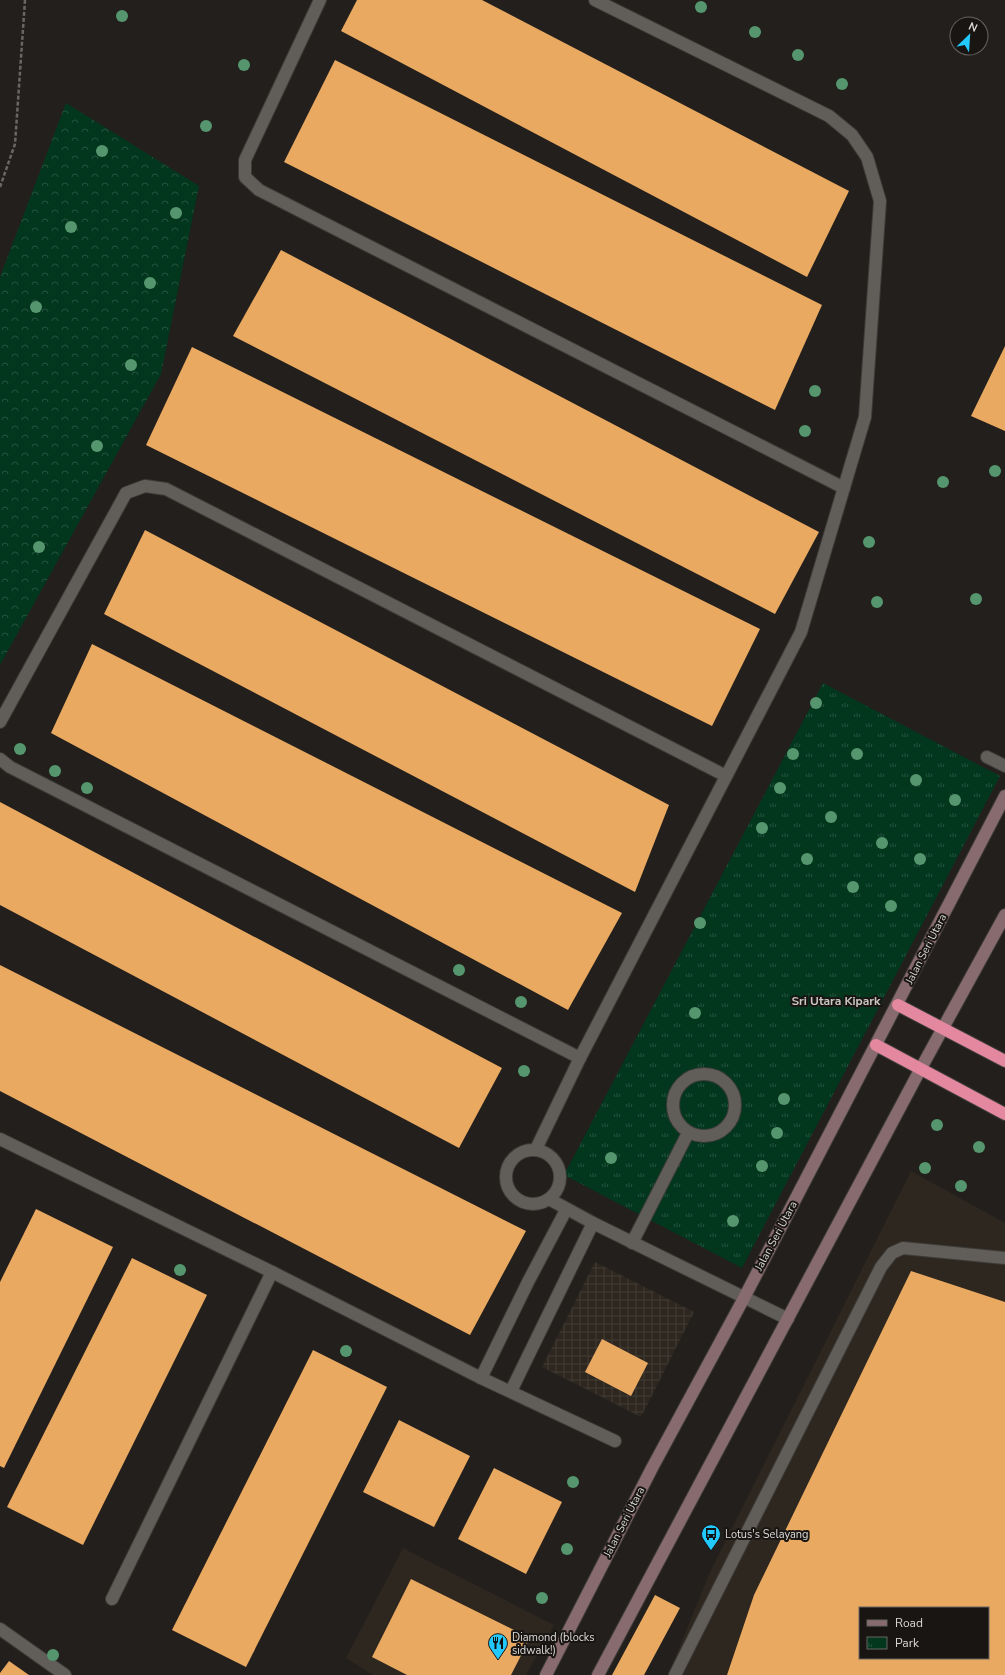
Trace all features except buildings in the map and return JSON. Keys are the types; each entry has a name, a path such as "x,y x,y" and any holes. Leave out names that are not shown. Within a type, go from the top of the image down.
{"highway":[{"path":"898,1005 1005,1061"},
{"path":"876,1045 920,1070 1005,1114"}],"street":[{"path":"320,0 245,160 245,177 259,190 844,488"},
{"path":"536,1149 580,1058 800,632 865,417 880,201 867,157 852,135 829,116 595,0"},
{"path":"0,722 126,492 145,486 166,489 726,776"},
{"path":"987,757 1005,766"},
{"path":"0,759 18,770 580,1058"},
{"name":"Jalan Seri Utara","path":"546,1675 652,1468 744,1298 898,1005 1005,796"},
{"path":"598,1675 920,1070 1005,915"},
{"path":"707,1073 719,1077 729,1085 734,1096 735,1108 731,1120 724,1129 713,1135 701,1137 688,1133 679,1125 674,1114 672,1101 676,1090 684,1080 695,1074 707,1073"},
{"path":"632,1243 688,1133"},
{"path":"0,1139 272,1272 481,1378 615,1441"},
{"path":"536,1149 548,1154 557,1164 561,1176 558,1189 549,1200 537,1204 523,1203 512,1196 506,1184 506,1171 512,1159 523,1151 536,1149"},
{"path":"549,1200 632,1243 788,1319"},
{"path":"481,1378 528,1282 566,1210"},
{"path":"511,1391 593,1223"},
{"path":"675,1675 881,1266 892,1253 903,1248 1005,1258"},
{"path":"112,1599 272,1272"},
{"path":"0,1629 65,1675"}],"path":[{"path":"0,187 15,144 25,0"}],"shaded area":[{"path":"911,1171 1005,1223 1005,1675 668,1675 710,1572"},
{"path":"595,1262 694,1312 641,1417 542,1367"},
{"path":"403,1548 554,1625 526,1675 373,1675 346,1658"}],"green space":[{"path":"66,103 199,186 161,374 0,665 0,277"},
{"path":"823,683 1000,776 742,1268 564,1175"}],"place":[{"name":"Lotus's Selayang","path":"711,1551"},
{"name":"Diamond (blocks sidwalk!)","path":"498,1660"}],"district":[{"name":"Sri Utara Kipark","path":"836,1001"}]}
